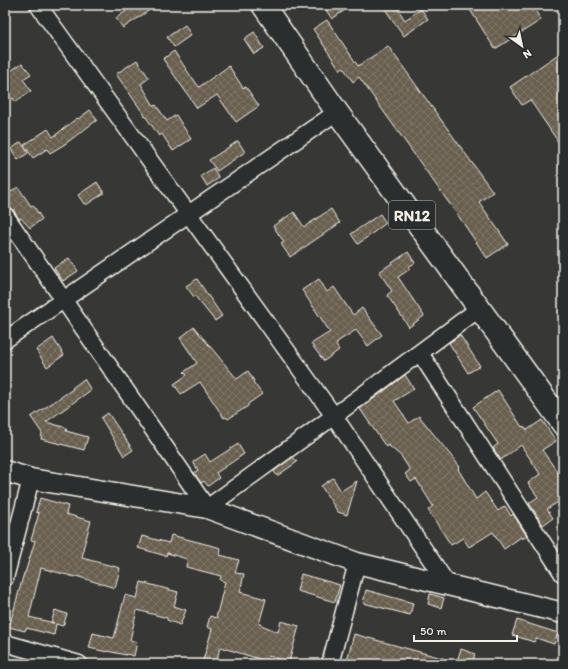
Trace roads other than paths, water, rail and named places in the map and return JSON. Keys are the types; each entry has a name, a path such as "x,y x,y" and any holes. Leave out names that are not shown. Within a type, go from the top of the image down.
{"main road":[{"name":"RN12","path":"263,5 337,112 563,424"}],"street":[{"path":"38,5 334,416 448,585"},
{"path":"5,340 337,112"},
{"path":"5,214 207,508"},
{"path":"207,508 480,308"},
{"path":"420,353 563,574"},
{"path":"5,471 31,479 207,508 357,564 563,613"},
{"path":"5,578 31,479"},
{"path":"330,664 357,564"},
{"path":"5,643 74,663"}]}
